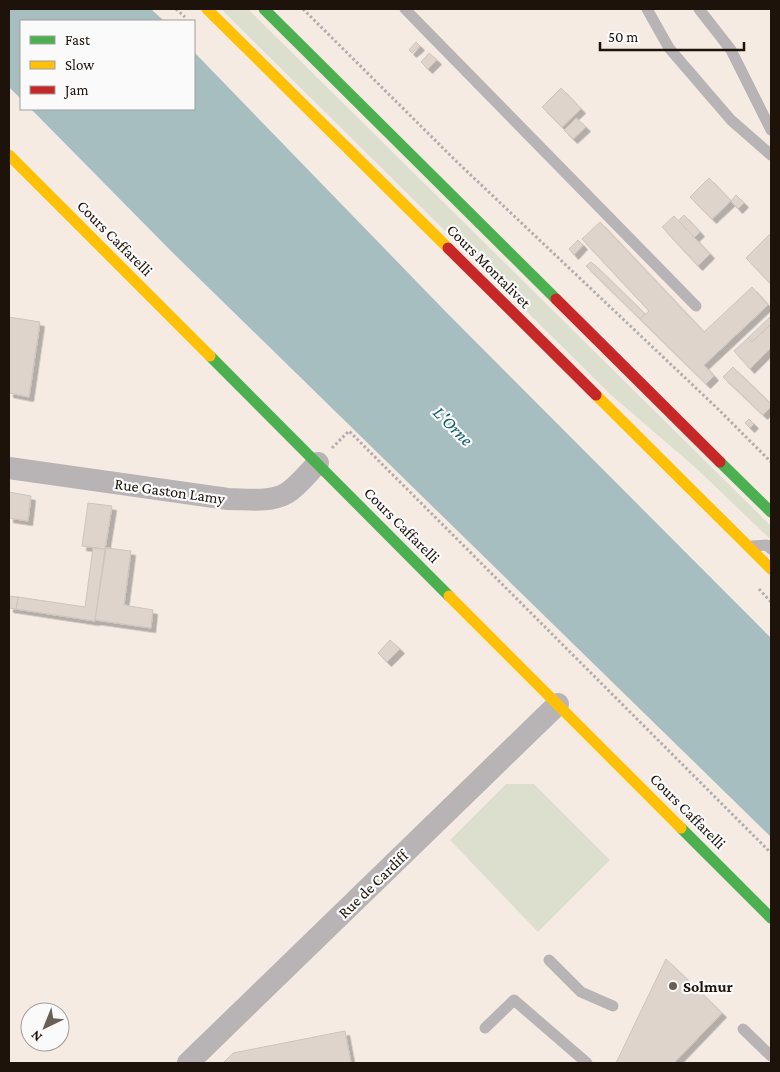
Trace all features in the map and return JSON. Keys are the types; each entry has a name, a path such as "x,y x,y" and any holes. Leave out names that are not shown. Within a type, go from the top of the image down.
{"main road":[{"name":"Cours Montalivet","path":"207,9 771,569"},
{"name":"Cours Montalivet","path":"264,9 771,512"},
{"name":"Cours Caffarelli","path":"9,155 771,918"}],"street":[{"name":"Rue Gaston Lamy","path":"9,468 228,499 263,499 282,496 289,492 318,463"},
{"name":"Rue de Cardiff","path":"188,1063 558,704"}],"lane":[{"path":"405,9 696,306"},
{"path":"647,9 669,48 731,120 771,155"},
{"path":"699,9 731,50 771,130"},
{"path":"748,546 767,545 771,549"},
{"path":"549,960 581,992 612,1006"},
{"path":"485,1028 514,1000 587,1063"},
{"path":"744,1029 771,1056"}],"path":[{"path":"176,9 188,20"},
{"path":"303,9 457,162 666,359 771,462"},
{"path":"349,431 771,853"}],"green space":[{"path":"221,9 248,9 771,526 771,540 697,469 610,394"},
{"path":"506,784 534,784 610,860 538,932 450,840"}],"water":[{"path":"9,9 151,9 163,20 20,20 20,98 9,87"},
{"name":"L'Orne","path":"195,53 447,313 771,638 771,837 172,252 32,110 195,110"}],"building":[{"path":"416,42 420,46 412,53 409,50"},
{"path":"429,53 437,60 428,69 421,62"},
{"path":"561,88 581,109 562,127 542,107"},
{"path":"576,118 586,127 573,139 564,130"},
{"path":"709,178 731,201 712,219 690,197"},
{"path":"736,195 744,203 738,209 731,201"},
{"path":"684,215 700,232 694,238 678,221"},
{"path":"674,216 710,254 698,266 662,227"},
{"path":"600,222 704,332 752,287 768,305 704,365 714,376 706,384 640,319 649,311 582,239"},
{"path":"771,233 771,284 746,258"},
{"path":"578,240 583,245 574,255 569,249"},
{"path":"591,262 645,314 640,319 586,266"},
{"path":"9,317 40,322 29,397 9,393"},
{"path":"770,317 771,324 752,342 748,338"},
{"path":"771,324 771,348 750,369 734,351 748,338 752,342"},
{"path":"733,367 771,404 771,407 763,415 723,377"},
{"path":"749,419 754,424 750,428 745,423"},
{"path":"9,492 31,496 28,521 9,518"},
{"path":"88,503 112,506 105,549 82,546"},
{"path":"93,548 105,549 95,621 16,609 18,597 85,607"},
{"path":"106,548 131,551 124,605 153,610 151,628 95,620"},
{"path":"9,596 18,597 16,609 9,608"},
{"path":"390,640 400,649 387,662 378,653"},
{"name":"Solmur","path":"666,959 722,1013 674,1063 616,1063"},
{"path":"345,1031 351,1063 223,1063 233,1053"}],"traffic: fast":[{"path":"264,9 556,299"},
{"path":"210,356 449,596"},
{"path":"720,462 771,512"},
{"path":"681,828 771,918"}],"traffic: slow":[{"path":"207,9 448,248"},
{"path":"9,155 210,356"},
{"path":"596,395 771,569"},
{"path":"449,596 681,828"}],"traffic: jam":[{"path":"448,248 596,395"},
{"path":"556,299 720,462"}],"place":[{"name":"Solmur","path":"673,986"}]}
